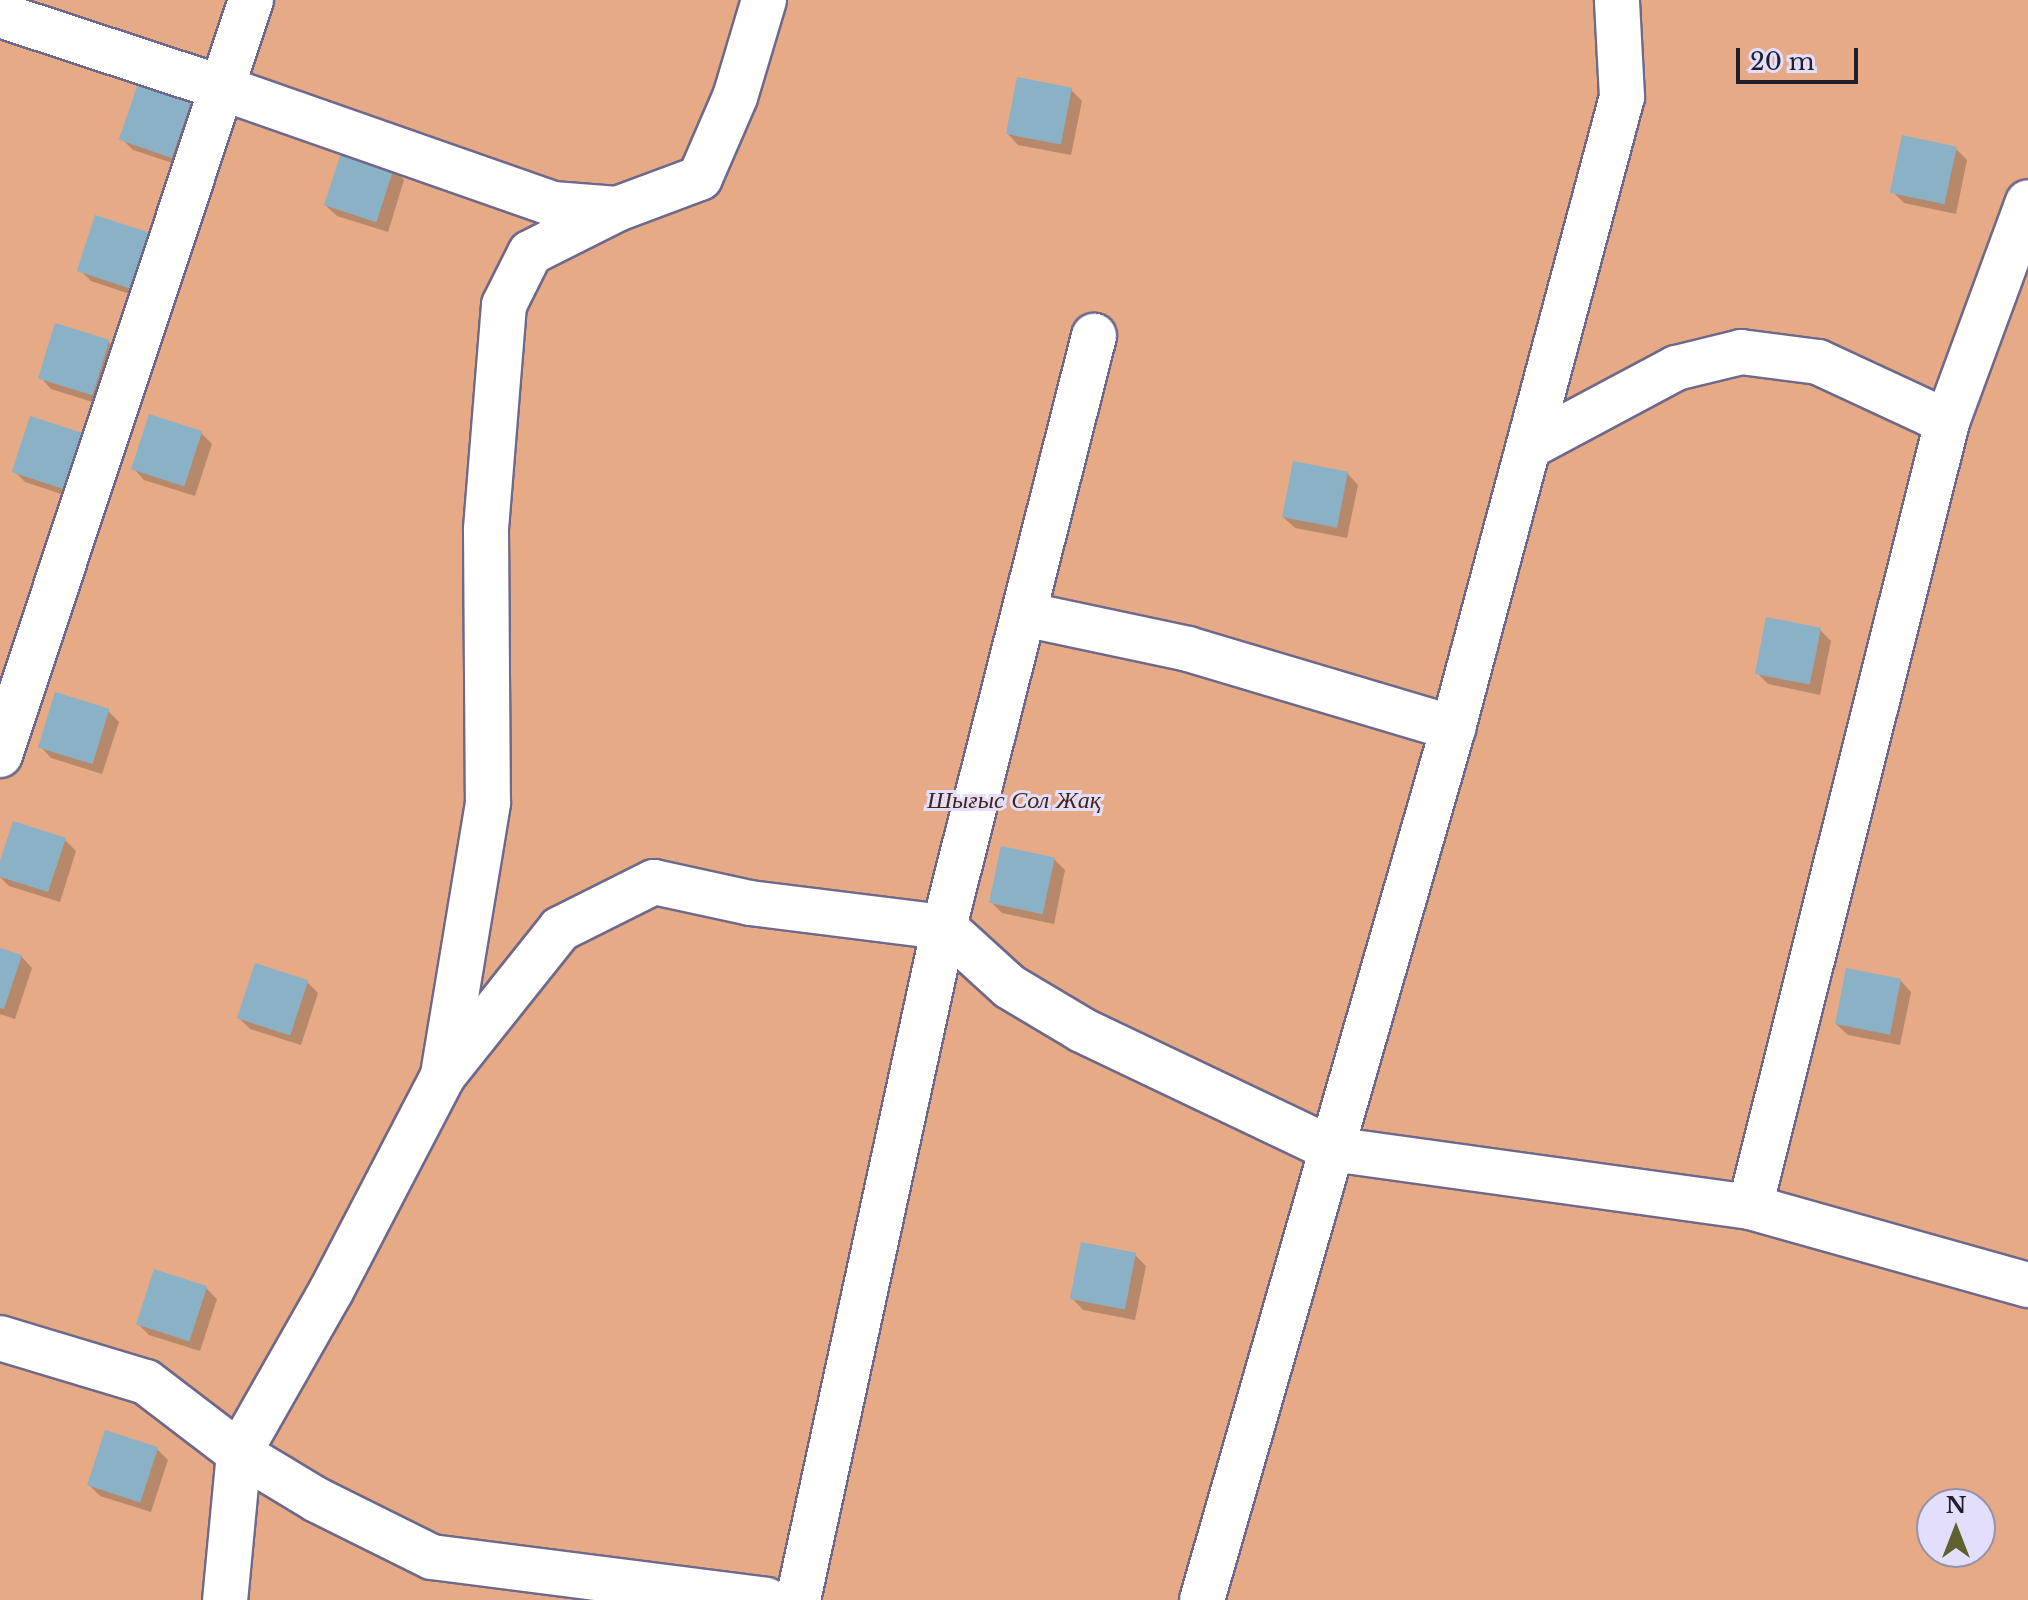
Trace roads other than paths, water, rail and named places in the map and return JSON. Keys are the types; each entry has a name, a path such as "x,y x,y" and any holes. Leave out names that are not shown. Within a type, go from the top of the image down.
{"street":[{"path":"0,755 251,0"},
{"path":"443,1076 488,803 486,530 504,305 530,253 617,209 700,178 735,97 764,0"},
{"path":"1202,1600 1453,728 1622,97 1617,0"},
{"path":"0,15 222,88 553,204 617,209"},
{"path":"1750,1207 1947,422 2028,202"},
{"path":"798,1600 944,927 1094,336"},
{"path":"1530,446 1676,368 1741,352 1818,362 1947,422"},
{"path":"1024,614 1188,649 1453,728"},
{"path":"225,1600 239,1453 331,1291 443,1076 560,929 654,882 750,903 944,927 1010,987 1082,1030 1332,1149 1750,1207 2028,1285"},
{"path":"0,1338 146,1382 239,1453 317,1500 432,1557 766,1600"}],"park label":[{"name":"Шығыс Сол Жақ","path":"1014,800"}]}
